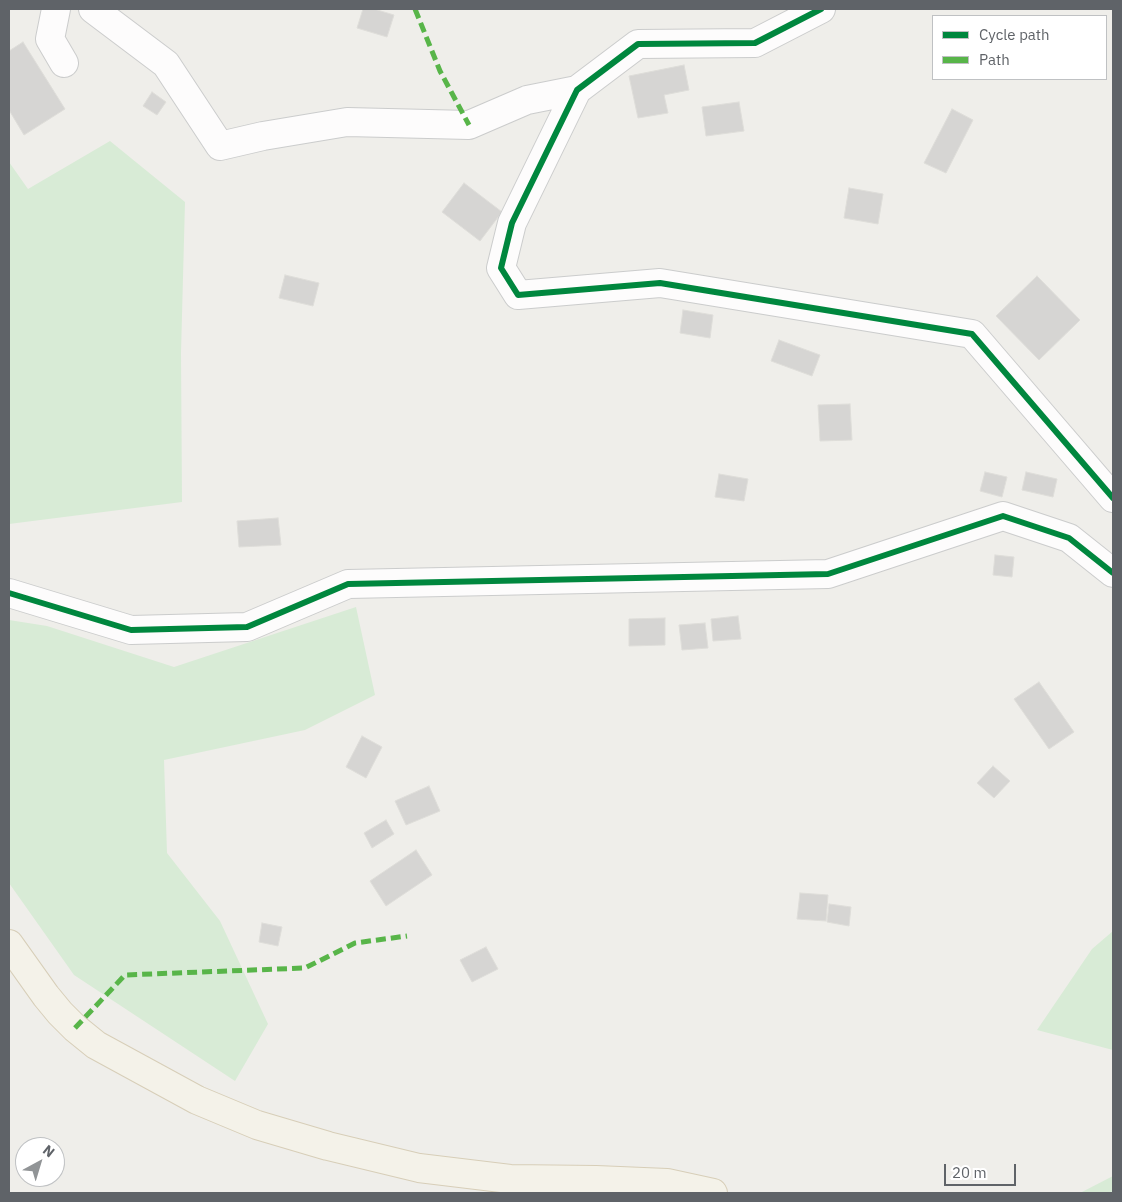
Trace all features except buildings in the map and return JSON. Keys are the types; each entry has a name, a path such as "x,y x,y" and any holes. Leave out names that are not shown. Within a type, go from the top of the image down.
{"main road":[{"path":"9,944 60,1013 96,1045 197,1100 257,1125 328,1146 419,1168 510,1179 667,1183 713,1193"}],"street":[{"path":"56,9 50,39 64,63"},
{"path":"93,9 166,64 220,146 263,136 347,122 469,125 527,100 577,90 638,44 755,43 821,9"},
{"path":"577,90 512,223 501,268 518,295 660,283 972,334 1113,498"},
{"path":"9,593 131,630 247,627 348,584 828,574 1002,516 1069,538 1113,573"}],"green space":[{"path":"110,141 185,202 181,353 182,502 9,524 9,162 28,189"},
{"path":"356,607 375,695 305,730 164,760 167,853 220,921 268,1024 235,1081 74,975 9,883 9,620 47,626 174,667"},
{"path":"1113,931 1113,1050 1037,1030 1092,949"},
{"path":"1113,1176 1113,1193 1080,1193"}],"marked path":[{"path":"415,9 440,71 469,125"},
{"path":"75,1028 125,975 305,968 355,943 407,936"}],"cycle path":[{"path":"821,9 755,43 638,44 577,90 512,223 501,268 518,295 660,283 972,334 1113,498"},
{"path":"9,593 131,630 247,627 348,584 828,574 1003,516 1069,538 1113,573"}]}
